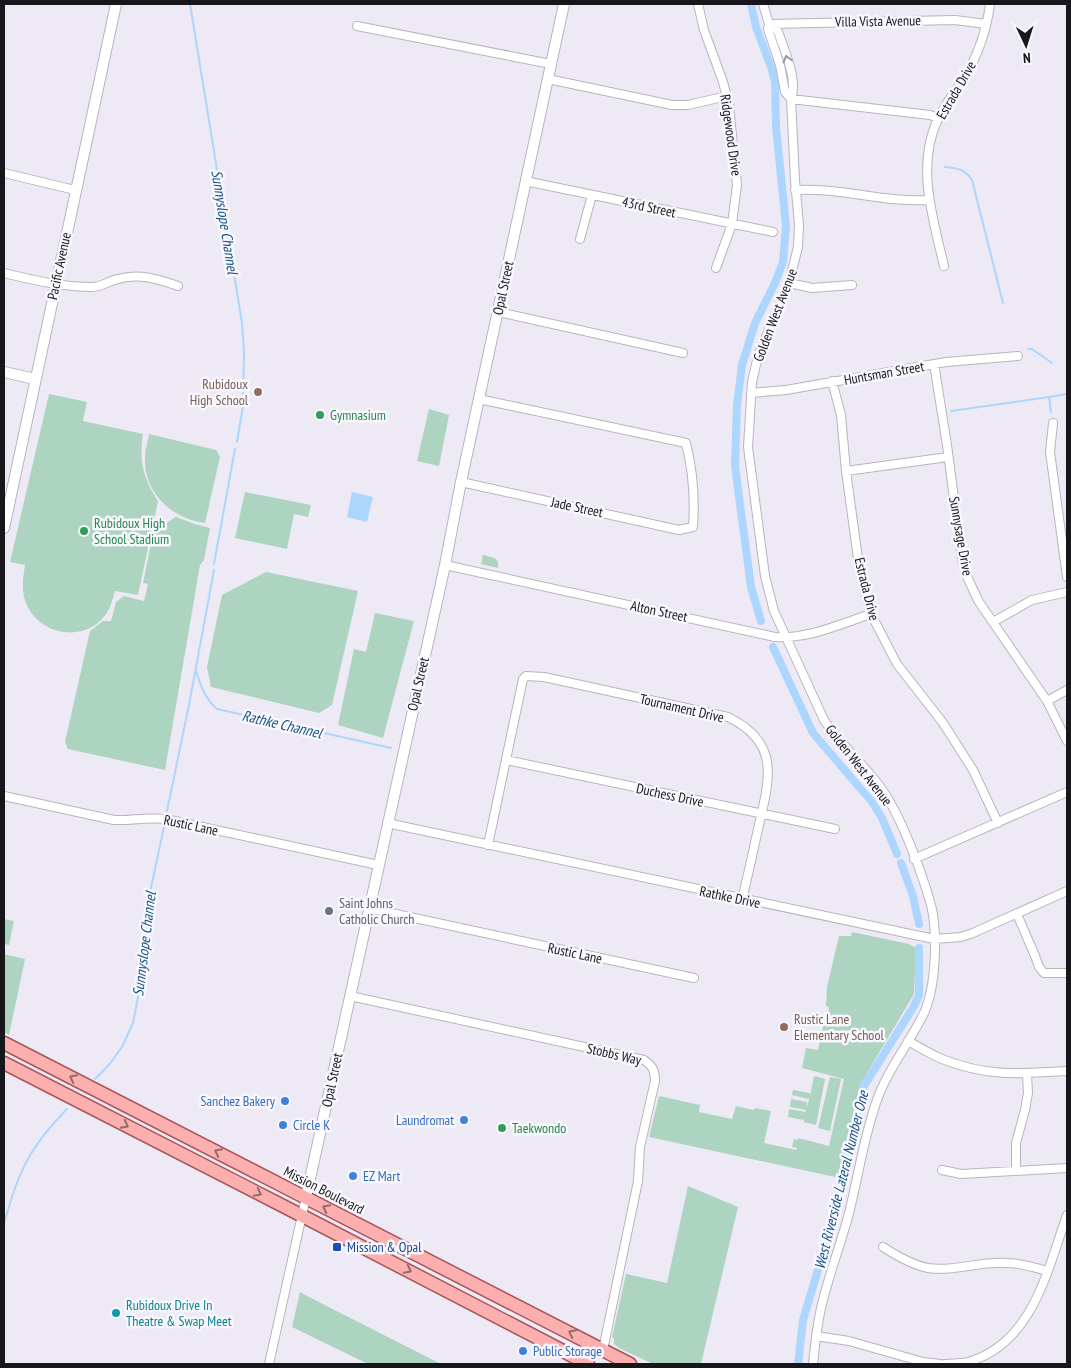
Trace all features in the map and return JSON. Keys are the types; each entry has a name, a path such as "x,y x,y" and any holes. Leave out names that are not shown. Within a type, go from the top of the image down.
{"main road":[{"name":"Mission Boulevard","path":"4,1043 630,1364"},
{"path":"4,1063 588,1364"}],"street":[{"name":"Pacific Avenue","path":"4,528 116,4"},
{"name":"Opal Street","path":"271,1364 368,908 445,565 461,482 564,4"},
{"name":"Ridgewood Drive","path":"698,4 704,30 727,96 737,185 732,224 716,268"},
{"name":"Golden West Avenue","path":"763,4 769,24 776,28 784,50 794,92 791,99 799,225 798,247 789,283 761,346 754,370 751,393 748,447 765,576 774,611 785,638 824,720 886,796 896,814 931,906 934,939 934,975 931,994 924,1013 883,1084 872,1115 848,1217 822,1304 813,1364"},
{"name":"Estrada Drive","path":"944,266 929,200 927,174 930,144 938,118 973,62 986,24 990,4"},
{"name":"Villa Vista Avenue","path":"769,24 955,20 986,24"},
{"path":"357,26 551,64"},
{"path":"548,79 672,105 688,105 727,96"},
{"path":"791,99 930,115 938,118"},
{"path":"4,173 76,190"},
{"name":"43rd Street","path":"526,181 773,232"},
{"path":"796,190 830,192 889,200 929,200"},
{"path":"580,239 592,195"},
{"path":"4,273 77,287 96,287 119,278 134,276 154,278 178,286"},
{"path":"789,283 812,288 852,285"},
{"path":"498,312 684,353"},
{"name":"Huntsman Street","path":"751,393 786,390 934,364 1018,356"},
{"name":"Sunnysage Drive","path":"934,364 962,559 971,588 1046,701 1067,741"},
{"path":"4,372 35,380"},
{"name":"Estrada Drive","path":"832,382 841,415 846,471 859,566 871,614 897,664 943,723 973,770 998,823"},
{"name":"Jade Street","path":"461,482 679,530 693,527 694,506 686,443 480,399"},
{"path":"1053,423 1050,452 1067,577"},
{"path":"846,471 948,457"},
{"name":"Alton Street","path":"445,565 774,637 785,638 806,635 871,614"},
{"path":"993,622 1032,600 1067,592"},
{"name":"Tournament Drive","path":"506,760 523,680 526,676 532,675 728,717 744,725 755,736 764,751 768,778 762,814 742,899"},
{"path":"1046,701 1067,690"},
{"path":"488,846 506,760"},
{"name":"Duchess Drive","path":"506,760 835,830"},
{"path":"914,859 1067,792"},
{"name":"Rustic Lane","path":"4,796 114,820 146,817 170,820 378,865"},
{"name":"Rathke Drive","path":"387,823 488,846 934,939 961,937 973,933 1067,892"},
{"name":"Rustic Lane","path":"368,908 694,978"},
{"path":"1017,914 1039,967 1044,973 1067,973"},
{"name":"Stobbs Way","path":"350,996 644,1060 655,1070 640,1147 638,1181 603,1350"},
{"path":"908,1041 940,1058 966,1068 997,1073 1028,1074 1067,1071"},
{"path":"1016,1170 1016,1143 1028,1093 1028,1074"},
{"path":"942,1170 961,1174 1067,1168"},
{"path":"945,1364 967,1362 989,1353 1008,1340 1024,1322 1036,1300 1067,1215"},
{"path":"883,1248 904,1260 928,1268 952,1268 1004,1262 1031,1266 1047,1271"},
{"path":"816,1336 849,1341 922,1363 940,1364"}],"green space":[{"name":"Rubidoux High School Stadium","path":"49,394 87,402 83,421 143,434 143,469 158,501 138,595 115,591 109,609 101,620 90,628 79,632 54,630 42,624 33,615 23,594 25,565 10,562"},
{"path":"429,409 449,415 439,466 417,461"},
{"path":"149,434 216,450 220,457 205,523 181,516 171,510 154,492 146,470 145,454"},
{"path":"245,492 311,505 308,517 294,514 287,549 235,538"},
{"path":"176,517 210,528 204,560 200,565 165,770 68,749 65,742 90,631 103,621 111,621 116,602 124,596 144,601 148,584 143,583 155,524 166,523"},
{"path":"483,555 495,558 498,562 498,568 481,564"},
{"path":"266,572 358,591 332,705 319,713 211,687 207,667 222,595"},
{"path":"375,613 414,621 383,738 338,725 354,649 366,652"},
{"path":"4,919 14,921 9,945 4,944"},
{"path":"852,932 909,944 916,948 914,994 860,1085 840,1178 649,1137 659,1096 700,1105 699,1112 732,1119 736,1106 771,1111 764,1143 796,1150 797,1148 792,1147 794,1139 798,1140 798,1138 829,1146 844,1079 802,1068 806,1048 818,1050 825,1017 828,1017 829,1007 826,1006 827,987 839,936 851,936"},
{"path":"4,954 25,959 9,1035 4,1032"},
{"path":"814,1076 825,1079 816,1125 804,1122 804,1120 788,1117 789,1109 806,1112 806,1110 790,1107 791,1099 807,1102 807,1108 809,1099 792,1095 793,1090 810,1093 810,1096"},
{"path":"830,1077 841,1079 830,1131 818,1128"},
{"path":"688,1186 738,1207 701,1364 653,1364 619,1348 614,1344 614,1338 612,1337 626,1274 667,1283"},
{"path":"300,1292 441,1364 368,1364 292,1327"}],"water":[{"path":"352,492 373,497 367,522 347,517"}],"waterway":[{"name":"Sunnyslope Channel","path":"190,4 242,323 244,352 243,406 237,442"},
{"name":"West Riverside Lateral Number One","path":"751,4 756,27 775,82 776,127 786,226 783,262 755,323 742,365 737,405 735,466 751,587 761,621"},
{"path":"945,167 967,173 972,180 1003,303"},
{"path":"1028,349 1032,349 1052,363"},
{"path":"1051,412 1049,397 1067,394"},
{"path":"951,411 1049,397"},
{"name":"Sunnyslope Channel","path":"214,564 235,449"},
{"name":"Sunnyslope Channel","path":"167,811 214,570"},
{"name":"West Riverside Lateral Number One","path":"773,647 813,733 872,802 882,818 897,854"},
{"name":"Rathke Channel","path":"196,671 206,697 217,709 391,748"},
{"name":"Sunnyslope Channel","path":"95,1079 109,1065 122,1047 133,1023 144,967 147,906 164,827"},
{"name":"West Riverside Lateral Number One","path":"901,863 913,896 919,924"},
{"name":"West Riverside Lateral Number One","path":"798,1364 803,1320 834,1216 864,1086 919,995 919,948"},
{"name":"Sunnyslope Channel","path":"4,1224 14,1190 26,1162 43,1136 67,1109"}],"place":[{"name":"Rubidoux High School","path":"258,392"},
{"name":"Gymnasium","path":"320,415"},
{"name":"Rubidoux High School Stadium","path":"84,531"},
{"name":"Saint Johns Catholic Church","path":"329,911"},
{"name":"Rustic Lane Elementary School","path":"784,1027"},
{"name":"Sanchez Bakery","path":"285,1101"},
{"name":"Laundromat","path":"464,1120"},
{"name":"Circle K","path":"283,1125"},
{"name":"Taekwondo","path":"502,1128"},
{"name":"EZ Mart","path":"353,1176"},
{"name":"Mission & Opal","path":"337,1247"},
{"name":"Rubidoux Drive In Theatre & Swap Meet","path":"116,1313"},
{"name":"Public Storage","path":"523,1351"}]}
